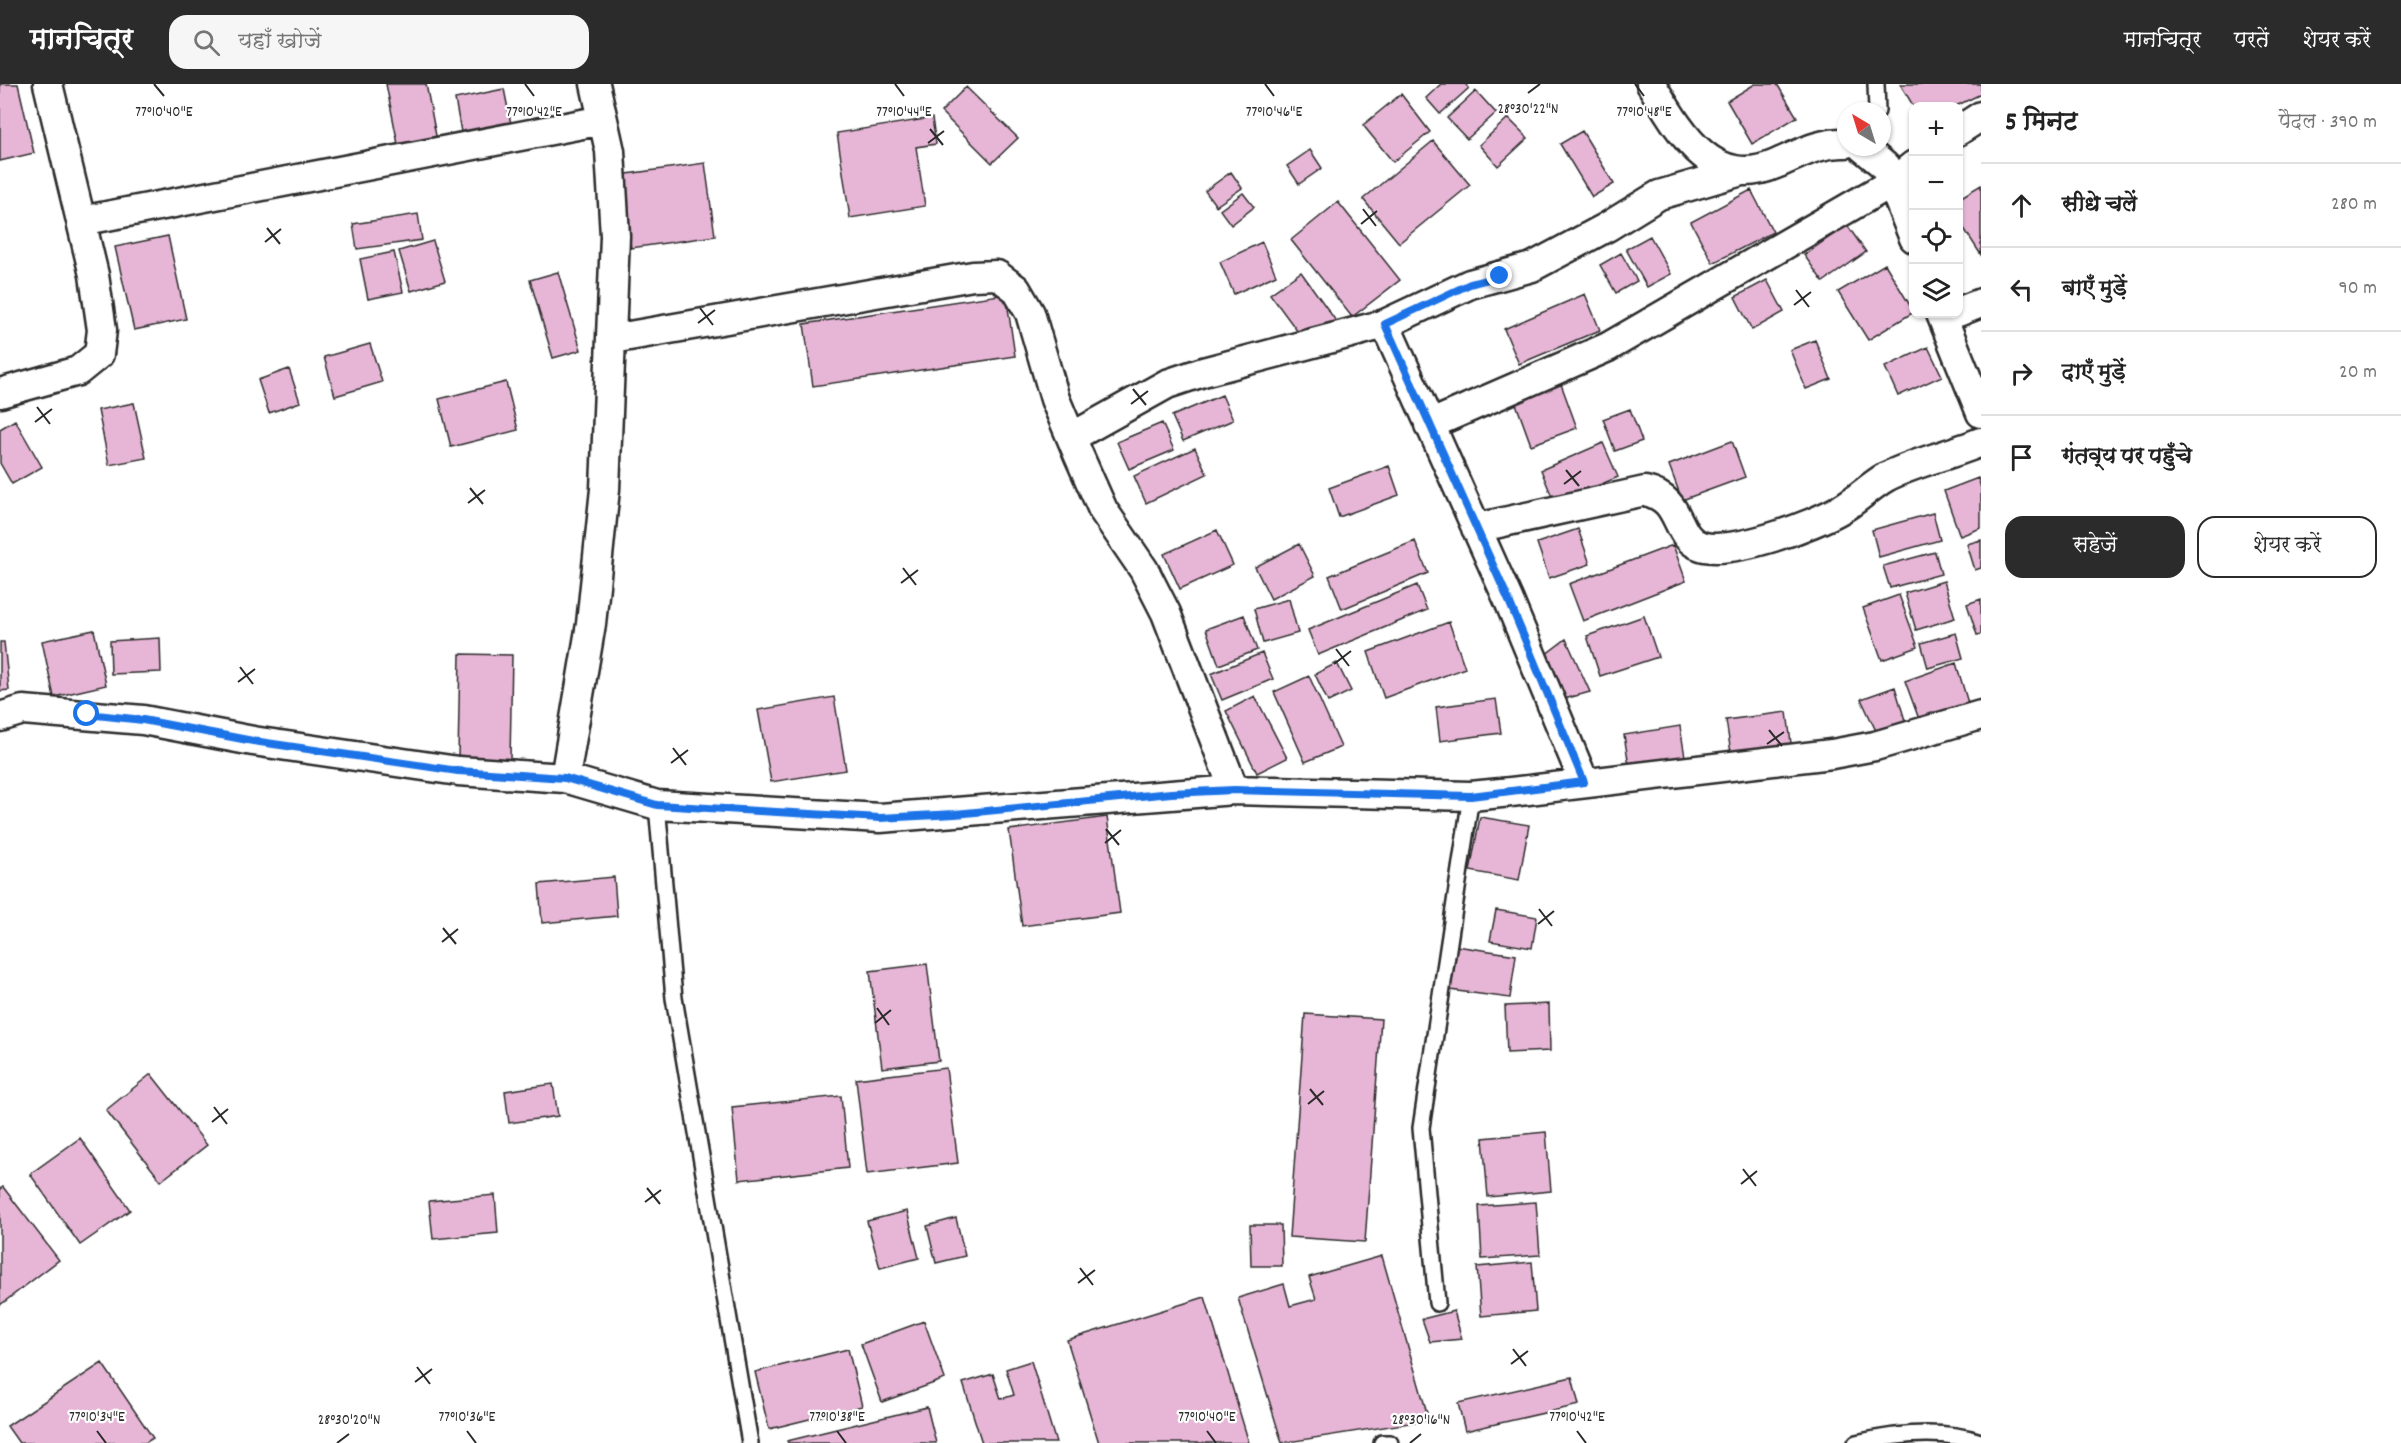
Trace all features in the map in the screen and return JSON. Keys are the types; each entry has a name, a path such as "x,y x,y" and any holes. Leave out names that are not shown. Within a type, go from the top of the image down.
{"street":[{"path":"0,393 78,371 99,354 102,330 94,275 48,84"},
{"path":"565,778 591,624 605,489 612,339 615,236 610,151 596,84"},
{"path":"1651,84 1684,137 1719,166 1738,172"},
{"path":"1963,128 1981,116"},
{"path":"81,221 603,120"},
{"path":"1072,437 1167,384 1203,372 1385,324 1470,284 1532,267 1607,227 1659,195 1738,172 1773,166 1827,143 1837,144"},
{"path":"1873,156 1885,166 1903,174"},
{"path":"1903,174 1909,210"},
{"path":"1429,425 1608,347 1903,174"},
{"path":"612,339 973,276 997,275 1016,289 1030,313 1055,399 1103,510 1144,570 1166,613 1234,790"},
{"path":"1963,309 1981,303"},
{"path":"1950,318 1981,413"},
{"path":"1385,324 1476,528 1584,782"},
{"path":"1476,528 1645,491 1658,494 1668,502 1684,531 1700,546 1728,546 1762,540 1799,528 1840,510 1892,474 1981,442"},
{"path":"0,717 23,711 143,720 253,741 458,771 565,778 657,805 880,818 1234,790 1471,796 1832,754 1875,746 1981,715"}],"lane":[{"path":"1876,84 1877,102"},
{"path":"1437,1303 1421,1128 1471,796"},
{"path":"657,805 674,998 750,1443"},
{"path":"1856,1443 1929,1434 1968,1438 1981,1442"},
{"path":"1382,1443 1390,1443"}],"building":[{"path":"0,84 18,84 34,153 0,161"},
{"path":"386,84 426,84 438,146 400,154"},
{"path":"1441,84 1465,84 1469,88 1440,114 1426,98"},
{"path":"1755,84 1777,84 1797,117 1752,144 1727,101"},
{"path":"1900,84 1981,84 1981,94 1963,103 1911,102"},
{"path":"966,87 1018,138 992,163 941,112"},
{"path":"504,89 513,134 463,143 455,99"},
{"path":"1476,91 1496,113 1467,139 1447,118"},
{"path":"1401,94 1430,132 1393,162 1363,125"},
{"path":"932,118 936,144 916,147 925,206 850,218 837,133"},
{"path":"1508,118 1528,138 1498,166 1479,145"},
{"path":"1582,131 1614,184 1592,197 1560,144"},
{"path":"1433,141 1470,185 1399,243 1363,199"},
{"path":"1310,150 1322,168 1299,184 1287,166"},
{"path":"705,163 715,236 631,248 620,175"},
{"path":"1231,172 1242,188 1216,206 1205,191"},
{"path":"1981,185 1981,255 1963,227 1963,196"},
{"path":"1751,190 1773,232 1713,263 1691,222"},
{"path":"1243,193 1254,207 1231,225 1220,210"},
{"path":"1338,202 1400,280 1352,317 1291,240"},
{"path":"418,214 422,240 357,249 353,224"},
{"path":"1847,225 1866,252 1823,282 1804,255"},
{"path":"168,236 186,319 134,330 115,247"},
{"path":"1650,236 1671,274 1647,287 1626,249"},
{"path":"433,241 445,281 411,291 399,251"},
{"path":"1262,242 1276,275 1234,294 1220,262"},
{"path":"394,252 403,292 368,299 360,259"},
{"path":"1621,253 1637,281 1616,293 1600,265"},
{"path":"1885,264 1909,304 1909,315 1868,340 1838,292"},
{"path":"558,272 581,350 553,358 530,280"},
{"path":"1301,272 1336,321 1306,343 1270,294"},
{"path":"1767,280 1784,312 1752,330 1735,297"},
{"path":"1006,294 1015,356 813,386 804,324"},
{"path":"1585,294 1600,330 1519,364 1504,329"},
{"path":"1815,340 1831,379 1806,389 1790,350"},
{"path":"370,344 382,382 335,396 324,357"},
{"path":"1928,347 1942,376 1898,396 1885,367"},
{"path":"289,369 300,402 269,413 258,380"},
{"path":"506,382 518,430 451,447 439,399"},
{"path":"1561,384 1577,428 1531,445 1515,401"},
{"path":"1222,395 1233,420 1183,441 1172,416"},
{"path":"134,403 146,458 109,465 98,410"},
{"path":"1630,409 1642,441 1615,451 1603,419"},
{"path":"15,420 42,467 12,484 0,463 0,429"},
{"path":"1162,423 1174,450 1129,469 1117,442"},
{"path":"1732,441 1745,477 1682,500 1669,465"},
{"path":"1603,443 1618,477 1555,504 1541,470"},
{"path":"1195,448 1207,474 1146,503 1134,476"},
{"path":"1389,466 1399,495 1339,517 1329,488"},
{"path":"1978,478 1981,488 1981,528 1960,536 1944,491"},
{"path":"1933,513 1940,540 1879,557 1872,530"},
{"path":"1578,529 1590,564 1549,578 1537,543"},
{"path":"1217,530 1233,565 1180,589 1164,554"},
{"path":"1981,540 1981,568 1975,570 1967,544"},
{"path":"1415,541 1428,573 1342,609 1329,576"},
{"path":"1299,544 1315,576 1271,599 1255,567"},
{"path":"1673,545 1686,581 1583,621 1569,584"},
{"path":"1935,552 1941,574 1890,588 1883,566"},
{"path":"1944,581 1955,618 1916,630 1905,593"},
{"path":"1417,585 1427,610 1318,655 1308,630"},
{"path":"1899,595 1918,647 1882,660 1863,608"},
{"path":"1289,599 1298,633 1263,643 1254,609"},
{"path":"1981,599 1981,634 1977,635 1967,604"},
{"path":"1244,615 1257,650 1219,665 1206,629"},
{"path":"1644,616 1658,657 1600,676 1587,636"},
{"path":"1449,622 1465,668 1384,698 1368,652"},
{"path":"94,630 106,685 54,697 42,641"},
{"path":"1956,633 1963,658 1928,668 1921,643"},
{"path":"160,638 161,672 111,674 110,641"},
{"path":"1566,639 1590,692 1557,701 1541,658"},
{"path":"0,642 4,642 9,690 0,691"},
{"path":"1262,653 1273,679 1222,700 1211,674"},
{"path":"460,654 512,655 510,759 458,759"},
{"path":"1337,663 1351,691 1328,702 1315,674"},
{"path":"1956,663 1968,703 1919,719 1905,681"},
{"path":"1309,676 1341,747 1305,762 1274,692"},
{"path":"1895,687 1907,727 1878,735 1861,699"},
{"path":"1255,696 1287,758 1257,773 1226,711"},
{"path":"834,697 846,770 771,782 758,710"},
{"path":"1496,699 1501,733 1440,741 1436,707"},
{"path":"1787,712 1792,751 1732,760 1726,720"},
{"path":"1680,726 1686,763 1630,771 1624,735"},
{"path":"1107,817 1120,913 1022,926 1009,830"},
{"path":"1480,817 1529,825 1519,880 1470,871"},
{"path":"614,877 617,916 542,923 539,884"},
{"path":"1496,910 1537,917 1532,948 1490,941"},
{"path":"1456,946 1516,955 1510,998 1450,990"},
{"path":"927,964 939,1061 882,1068 870,971"},
{"path":"1549,1004 1550,1051 1507,1053 1505,1006"},
{"path":"1305,1014 1381,1019 1365,1242 1289,1237"},
{"path":"946,1068 958,1163 867,1174 856,1079"},
{"path":"151,1074 207,1145 161,1181 106,1110"},
{"path":"553,1084 558,1116 509,1123 505,1091"},
{"path":"841,1096 848,1168 739,1180 732,1107"},
{"path":"1546,1132 1551,1191 1488,1197 1483,1138"},
{"path":"80,1138 130,1210 80,1245 30,1174"},
{"path":"3,1187 59,1260 0,1305 0,1189"},
{"path":"495,1195 498,1233 433,1239 429,1201"},
{"path":"1536,1202 1540,1255 1482,1259 1479,1206"},
{"path":"907,1211 919,1258 880,1268 867,1221"},
{"path":"956,1218 965,1256 936,1263 927,1226"},
{"path":"1250,1225 1281,1225 1282,1266 1251,1266"},
{"path":"1382,1256 1429,1420 1282,1443 1238,1298 1284,1284 1290,1306 1316,1299 1309,1277"},
{"path":"1532,1262 1536,1311 1481,1316 1477,1267"},
{"path":"1205,1297 1249,1443 1099,1443 1067,1340"},
{"path":"1454,1311 1462,1339 1430,1342 1422,1319"},
{"path":"924,1321 945,1379 882,1402 861,1344"},
{"path":"848,1349 862,1406 769,1429 755,1372"},
{"path":"1031,1361 1056,1443 982,1443 963,1383 993,1374 1001,1399 1014,1395 1006,1369"},
{"path":"102,1363 153,1438 145,1443 19,1443 7,1426"},
{"path":"1572,1377 1579,1405 1465,1431 1458,1403"},
{"path":"927,1407 936,1443 788,1443 787,1441"}],"route":[{"path":"87,714 143,720 253,741 458,771 565,778 657,805 880,818 955,814 1171,793 1234,790 1471,796 1584,782 1509,601 1385,324 1470,284 1500,276"}]}
